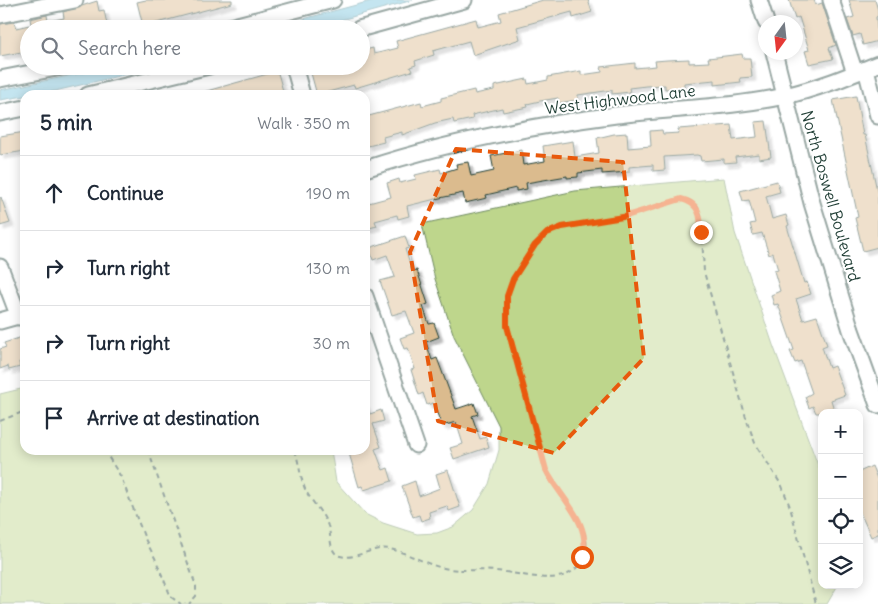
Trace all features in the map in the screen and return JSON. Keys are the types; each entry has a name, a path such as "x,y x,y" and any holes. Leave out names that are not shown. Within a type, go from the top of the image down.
{"street":[{"path":"0,15 75,0"},
{"path":"244,20 275,7 333,0"},
{"path":"370,26 464,0"},
{"path":"759,0 764,15"},
{"path":"831,0 866,68 878,116"},
{"name":"North Boswell Boulevard","path":"776,60 812,203 851,330 878,404"},
{"name":"West Highwood Lane","path":"370,167 459,143 557,123 638,112 740,104 785,96 812,89 866,68"},
{"path":"0,79 21,75"},
{"path":"109,90 171,75"},
{"path":"296,75 301,90"},
{"path":"0,113 20,109"},
{"path":"0,267 20,311"},
{"path":"370,311 416,445"},
{"path":"0,321 20,316"}],"path":[{"path":"296,455 305,488 312,502 324,516 330,529 331,544 337,555 351,558 375,550 388,549 454,570 493,570 554,579 568,574 582,557 586,537 575,515 554,486 546,470 511,344 506,310 507,296 513,279 523,262 547,233 562,227 623,217 681,199 690,201 697,207 701,217 704,272 747,421 755,443 782,486 790,507 816,604"},
{"path":"0,421 20,413"},
{"path":"107,455 121,477 142,533 171,597 181,604"},
{"path":"150,455 196,586 196,596 189,604"}],"highlighted area":[{"path":"456,149 623,162 644,358 554,453 438,421 410,252"}],"green space":[{"path":"724,178 735,233 773,345 818,465 818,589 836,589 827,604 0,604 0,394 20,389 20,455 332,455 336,482 365,514 383,523 417,534 437,533 453,527 473,510 489,484 499,450 499,426 454,336 435,279 422,224 575,191"}],"water":[{"path":"375,0 413,0 341,20 300,20"},
{"path":"74,75 123,75 59,90 20,90 20,97 0,100 0,90"}],"building":[{"path":"146,0 232,0 232,3 168,20 142,20 137,2"},
{"path":"543,0 588,0 592,12 573,18 572,12 517,27 520,39 473,55 469,41 433,51 434,55 415,61 416,65 410,67 412,71 355,88 354,85 336,90 316,90 311,75 370,75 370,49 373,48 374,54 398,48 396,41 476,19 478,27 501,21 499,13"},
{"path":"789,0 814,0 816,5 822,3 836,45 829,48 833,59 809,64 805,51 809,50 803,30 803,15 794,15"},
{"path":"849,0 875,0 878,10 878,16 876,17 878,41 863,45 860,34 853,36 847,19 854,17"},
{"path":"97,1 99,11 104,10 106,20 53,20 64,18 63,12"},
{"path":"47,15 48,20 30,20 30,19"},
{"path":"14,22 16,28 20,27 20,52 0,56 0,24"},
{"path":"742,54 743,58 750,58 752,77 740,78 741,82 715,85 715,80 684,83 684,88 665,89 665,85 646,86 629,88 630,92 612,94 612,90 578,95 578,100 558,103 558,98 540,101 527,104 528,107 503,112 502,108 472,115 473,119 454,123 453,119 435,123 402,135 402,132 383,137 384,142 370,146 370,116 421,102 422,106 441,101 441,98 474,90 475,94 494,90 494,86 527,79 528,84 548,80 548,77 581,71 581,75 602,72 601,67 635,63 635,68 656,66 655,61 667,60 689,59 689,63 709,62 708,58"},
{"path":"264,75 279,75 283,90 210,90"},
{"path":"856,96 863,135 865,135 878,195 878,247 863,251 855,218 858,217 833,100"},
{"path":"766,121 771,157 759,159 759,154 735,157 736,162 724,163 724,159 701,161 700,156 697,155 664,157 665,170 653,171 653,165 629,167 629,172 602,174 602,170 578,173 578,177 567,178 567,176 526,183 527,189 516,191 516,188 486,195 487,198 465,203 463,193 407,206 409,216 398,219 397,215 375,221 377,226 370,228 370,203 391,197 387,183 399,179 400,183 416,179 415,175 440,169 441,173 457,168 456,164 468,162 471,176 494,171 491,156 521,150 523,165 545,161 543,146 573,141 575,157 599,153 597,138 614,134 627,133 628,148 651,146 650,131 662,130 663,134 679,133 678,129 731,125 733,140 757,137 755,122"},
{"path":"20,133 20,152 0,155 0,136"},
{"path":"777,181 780,192 766,196 772,219 786,215 789,225 787,226 804,283 807,282 811,294 796,299 803,320 817,316 827,345 822,347 829,368 834,366 845,395 831,400 834,409 818,409 818,413 816,413 813,406 809,408 805,397 812,393 801,361 795,363 790,351 794,350 778,304 774,305 771,295 780,291 774,271 778,270 773,253 769,255 762,233 753,235 750,224 755,223 749,200 743,201 740,191"},
{"path":"0,198 10,223 0,226"},
{"path":"405,236 409,248 405,249 412,271 417,270 428,304 423,306 429,324 434,323 439,337 426,342 432,360 437,358 456,409 474,403 478,414 472,416 480,439 486,437 489,447 454,459 450,448 463,444 456,422 442,426 433,403 427,405 423,393 419,395 411,370 415,369 408,348 404,349 400,338 414,333 406,311 392,315 380,281 395,277 387,255 373,260 370,248"},
{"path":"20,338 20,367 9,370 8,366 0,369 0,349 6,347 4,343"},
{"path":"381,410 384,421 373,424 381,447 375,449 383,470 388,468 392,481 364,490 362,486 359,487 349,455 370,455 370,414"},
{"path":"872,466 878,481 878,534 871,537 863,519 863,470"},
{"path":"448,470 460,507 449,511 447,506 429,512 430,518 421,521 419,515 413,517 402,486 415,481 419,496 440,488 436,474"}],"route":[{"path":"582,557 586,547 586,537 581,525 554,486 546,470 520,380 507,326 507,296 513,279 535,245 547,233 562,227 623,217 681,199 690,201 697,207 701,217 701,232"}]}
